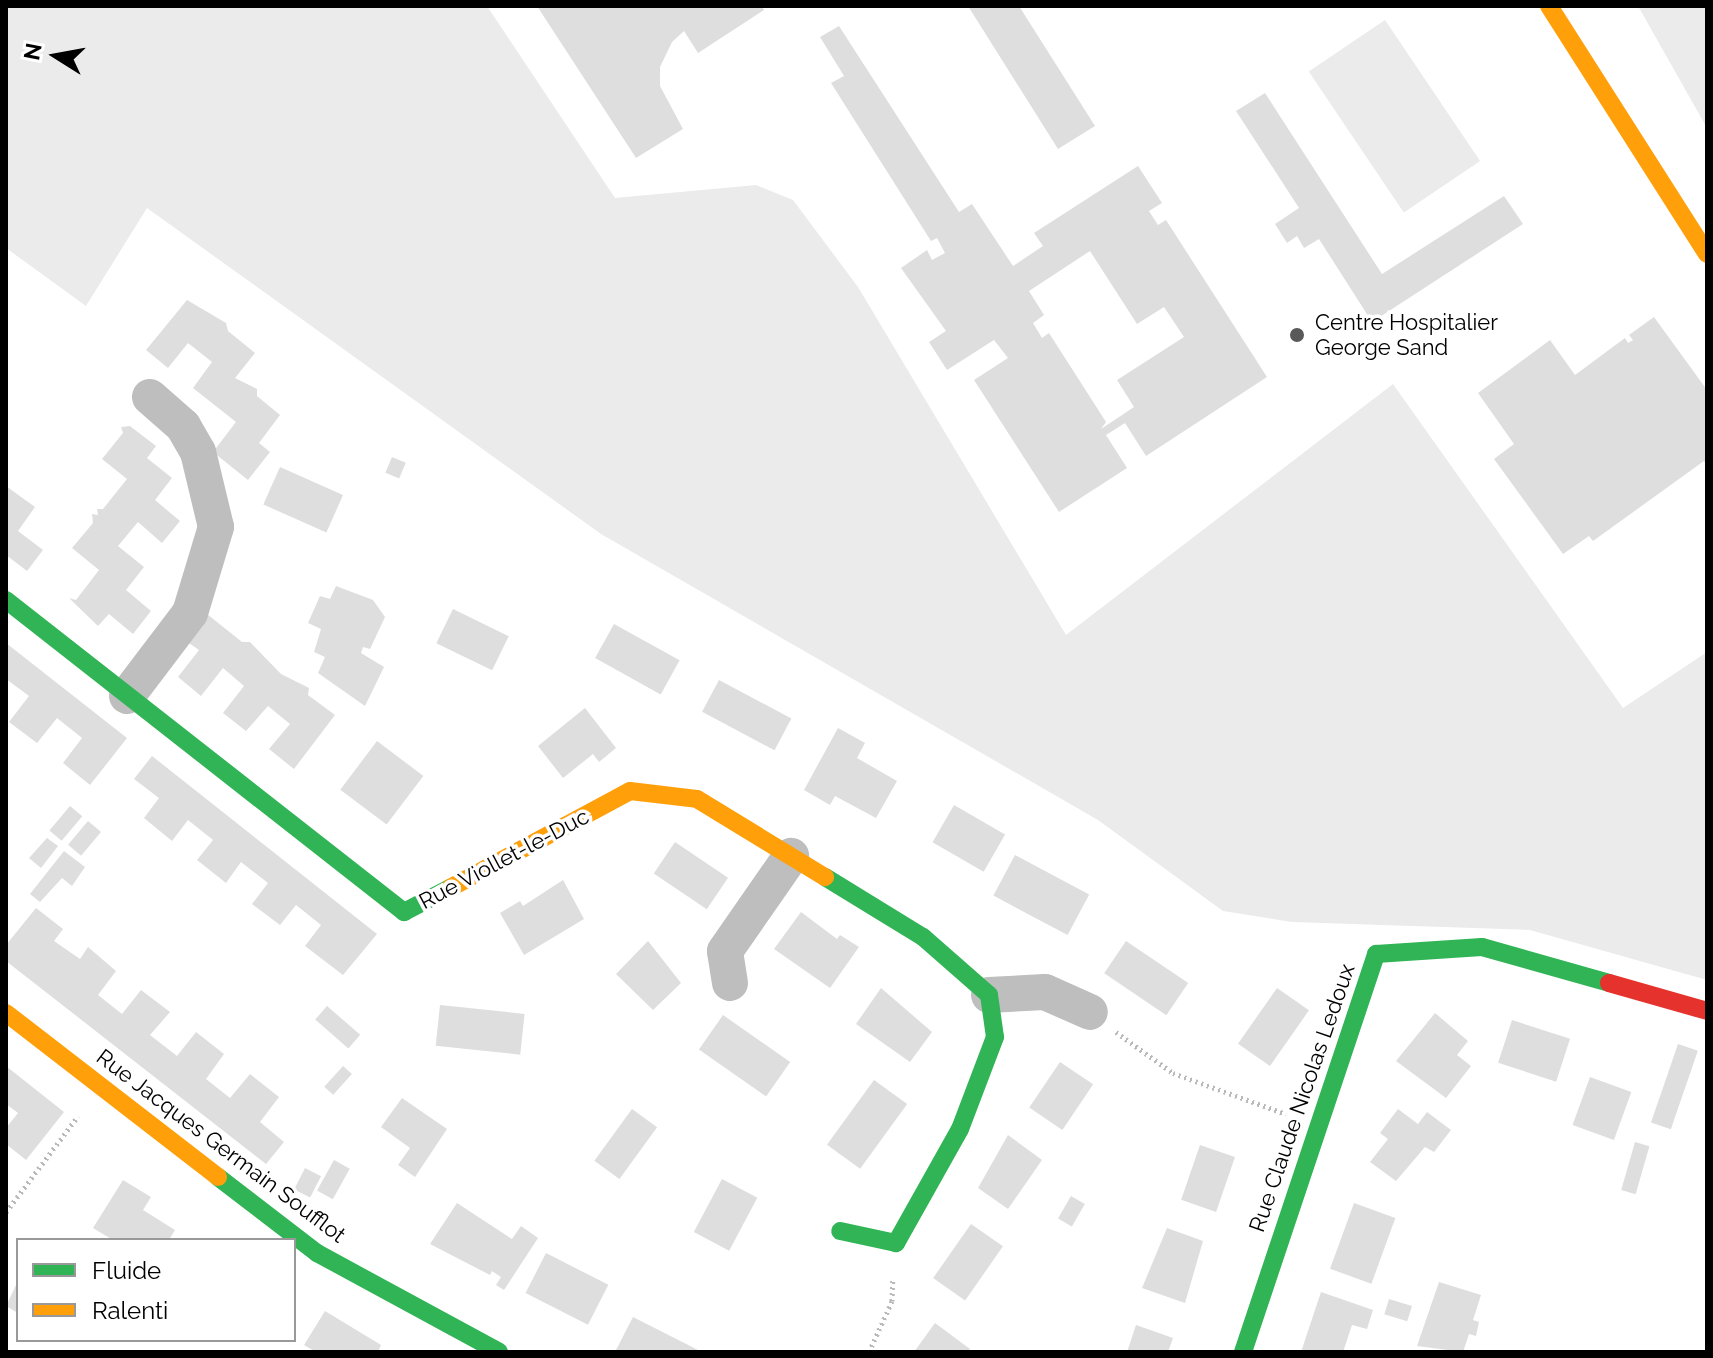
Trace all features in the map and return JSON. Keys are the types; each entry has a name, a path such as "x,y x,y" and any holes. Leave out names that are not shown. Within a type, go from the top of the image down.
{"street":[{"path":"1549,6 1707,254"},
{"path":"127,696 190,613 216,527 198,452 183,426 150,397"},
{"name":"Rue Viollet-le-Duc","path":"6,600 404,912 630,791 697,799 923,937 989,995"},
{"path":"730,983 725,951 791,856"},
{"name":"Rue Claude Nicolas Ledoux","path":"1243,1352 1376,954 1482,947 1707,1011"},
{"path":"840,1231 896,1243 960,1129 995,1037 989,995 1045,992 1090,1012"},
{"name":"Rue Jacques Germain Soufflot","path":"6,1013 317,1253 455,1342 499,1352"}],"path":[{"path":"1090,1012 1173,1073 1317,1127"},
{"path":"6,1212 101,1086"},
{"path":"869,1352 892,1301 896,1243"}],"shaded area":[{"path":"6,6 487,6 615,198 756,185 793,200 858,287 1066,635 1393,384 1623,708 1707,652 1707,980 1530,930 1292,922 1223,911 1098,820 601,534 147,208 86,306 6,248"},
{"path":"1638,6 1707,6 1707,128"},
{"path":"1385,20 1480,161 1404,212 1309,71"}],"building":[{"path":"537,6 762,6 764,10 698,53 684,31 672,42 660,67 660,86 683,129 636,158"},
{"path":"968,6 1019,6 1095,126 1058,149"},
{"path":"839,26 959,212 972,204 1013,266 1043,246 1034,233 1138,166 1162,203 1149,211 1158,225 1166,220 1267,377 1146,456 1125,423 1106,435 1127,468 1059,512 974,380 1008,358 994,340 947,370 929,342 946,331 901,268 927,250 932,260 945,253 937,238 931,241 831,83 844,76 820,37","holes":["1090,251 1137,324 1164,307 1184,337 1117,380 1134,407 1101,429 1106,422 1049,333 1042,338 1033,323 1044,315 1029,291"]},
{"path":"1265,93 1382,274 1504,196 1523,224 1372,322 1319,239 1304,248 1297,236 1287,243 1275,224 1299,208 1236,111"},
{"path":"187,300 226,323 228,331 255,353 235,378 257,389 257,396 280,415 259,443 270,452 248,480 213,452 236,422 193,388 212,362 188,343 168,368 146,350"},
{"path":"1654,317 1707,390 1707,465 1704,461 1593,541 1589,536 1563,554 1494,459 1514,444 1478,393 1550,340 1575,375 1625,338 1628,343 1633,340 1629,335"},
{"path":"130,426 156,446 147,458 172,478 155,500 180,521 162,543 138,522 118,546 144,567 126,590 151,611 133,634 109,614 98,626 69,598 76,600 99,570 72,548 93,523 92,514 98,515 97,509 103,509 127,479 102,459 123,433 121,427"},
{"path":"392,457 406,463 399,479 385,473"},
{"path":"280,467 343,495 326,533 263,504"},
{"path":"6,486 35,507 18,531 43,550 27,571 6,555"},
{"path":"336,586 373,600 385,617 370,649 363,647 361,653 384,667 365,706 318,673 325,657 314,652 321,629 308,623 320,596 330,599"},
{"path":"453,609 509,636 492,670 436,643"},
{"path":"207,614 242,642 250,642 281,674 309,688 308,695 335,715 294,769 269,749 290,724 268,706 246,731 223,713 244,686 223,668 201,696 178,677 199,650 186,641"},
{"path":"614,624 680,660 661,694 595,658"},
{"path":"6,643 127,738 90,785 63,763 82,738 57,718 37,743 9,722 29,696 6,679"},
{"path":"719,680 791,718 775,750 702,712"},
{"path":"585,708 616,748 599,762 593,754 563,778 538,746"},
{"path":"838,728 865,743 857,758 897,781 876,818 835,796 830,805 804,790"},
{"path":"377,741 423,776 387,825 340,790"},
{"path":"152,756 377,934 343,975 305,946 321,925 296,905 280,925 252,904 268,883 241,862 226,883 197,860 213,840 188,820 172,841 144,818 159,798 134,779"},
{"path":"954,805 1005,834 984,872 932,842"},
{"path":"70,806 82,816 62,841 49,831"},
{"path":"88,821 101,832 81,856 68,845"},
{"path":"47,838 58,846 41,868 29,858"},
{"path":"675,842 728,878 707,909 654,874"},
{"path":"64,851 85,867 72,886 62,878 40,902 30,894"},
{"path":"1015,855 1089,894 1068,935 993,896"},
{"path":"563,880 584,919 524,955 500,913 520,901 523,906"},
{"path":"36,908 63,929 54,941 80,959 88,947 116,971 98,995 122,1014 141,990 170,1012 150,1035 177,1056 196,1032 224,1054 206,1079 230,1098 250,1074 279,1097 260,1122 284,1142 266,1164 6,961 6,945"},
{"path":"801,912 837,939 840,935 859,947 830,988 774,949"},
{"path":"648,941 681,983 653,1010 616,974"},
{"path":"1126,941 1188,983 1166,1015 1104,973"},
{"path":"881,988 932,1032 910,1062 856,1024"},
{"path":"1277,988 1309,1010 1270,1066 1238,1044"},
{"path":"440,1005 525,1014 520,1055 436,1046"},
{"path":"327,1006 360,1035 348,1048 315,1020"},
{"path":"1435,1013 1468,1041 1457,1055 1471,1066 1446,1098 1396,1061"},
{"path":"723,1015 790,1062 766,1096 699,1049"},
{"path":"1512,1020 1570,1039 1556,1082 1498,1063"},
{"path":"1678,1044 1698,1051 1671,1129 1651,1122"},
{"path":"1060,1062 1093,1084 1062,1130 1029,1108"},
{"path":"6,1066 64,1112 26,1160 6,1144 6,1128 18,1113 6,1104"},
{"path":"343,1066 352,1074 333,1095 324,1087"},
{"path":"1590,1077 1631,1092 1614,1140 1573,1125"},
{"path":"874,1080 907,1104 860,1169 827,1145"},
{"path":"402,1098 447,1129 415,1177 398,1165 410,1148 381,1127"},
{"path":"632,1109 657,1127 619,1179 594,1161"},
{"path":"1398,1109 1418,1124 1427,1112 1451,1130 1434,1152 1425,1147 1396,1181 1370,1162 1388,1139 1380,1133"},
{"path":"1008,1135 1042,1160 1008,1209 978,1188"},
{"path":"1635,1142 1649,1146 1636,1194 1621,1190"},
{"path":"1200,1145 1235,1157 1216,1212 1181,1200"},
{"path":"334,1160 350,1169 333,1199 317,1191"},
{"path":"305,1168 321,1176 310,1198 294,1189"},
{"path":"722,1179 757,1198 729,1251 694,1232"},
{"path":"123,1180 151,1197 143,1210 175,1230 170,1238 110,1238 93,1228"},
{"path":"1071,1196 1085,1204 1072,1227 1058,1219"},
{"path":"457,1203 512,1239 521,1226 538,1238 504,1290 496,1285 501,1277 492,1271 490,1275 430,1244"},
{"path":"1354,1203 1395,1218 1371,1284 1330,1269"},
{"path":"971,1224 1003,1246 965,1300 933,1278"},
{"path":"1167,1228 1203,1241 1185,1303 1142,1288"},
{"path":"546,1253 608,1285 588,1325 526,1293"},
{"path":"1439,1282 1481,1295 1473,1320 1479,1322 1476,1336 1469,1334 1463,1352 1417,1346"},
{"path":"16,1285 16,1312 6,1306"},
{"path":"1321,1292 1373,1310 1367,1329 1352,1325 1343,1352 1301,1352"},
{"path":"1389,1299 1412,1306 1407,1321 1384,1314"},
{"path":"325,1311 381,1345 378,1352 316,1352 304,1345"},
{"path":"633,1317 702,1352 615,1352"},
{"path":"935,1323 970,1349 968,1352 914,1352"},
{"path":"1136,1325 1173,1338 1168,1352 1127,1352"}],"traffic: fast":[{"path":"6,600 404,912 450,888"},
{"path":"825,877 923,937 989,995 995,1037 960,1129 896,1243 840,1231"},
{"path":"1243,1352 1376,954 1482,947 1609,983"},
{"path":"218,1177 317,1253 499,1352"}],"traffic: slow":[{"path":"1549,6 1707,254"},
{"path":"450,888 630,791 697,799 825,877"},
{"path":"6,1013 218,1177"}],"traffic: jam":[{"path":"1609,983 1707,1011"}],"place":[{"name":"Centre Hospitalier George Sand","path":"1297,335"}]}
